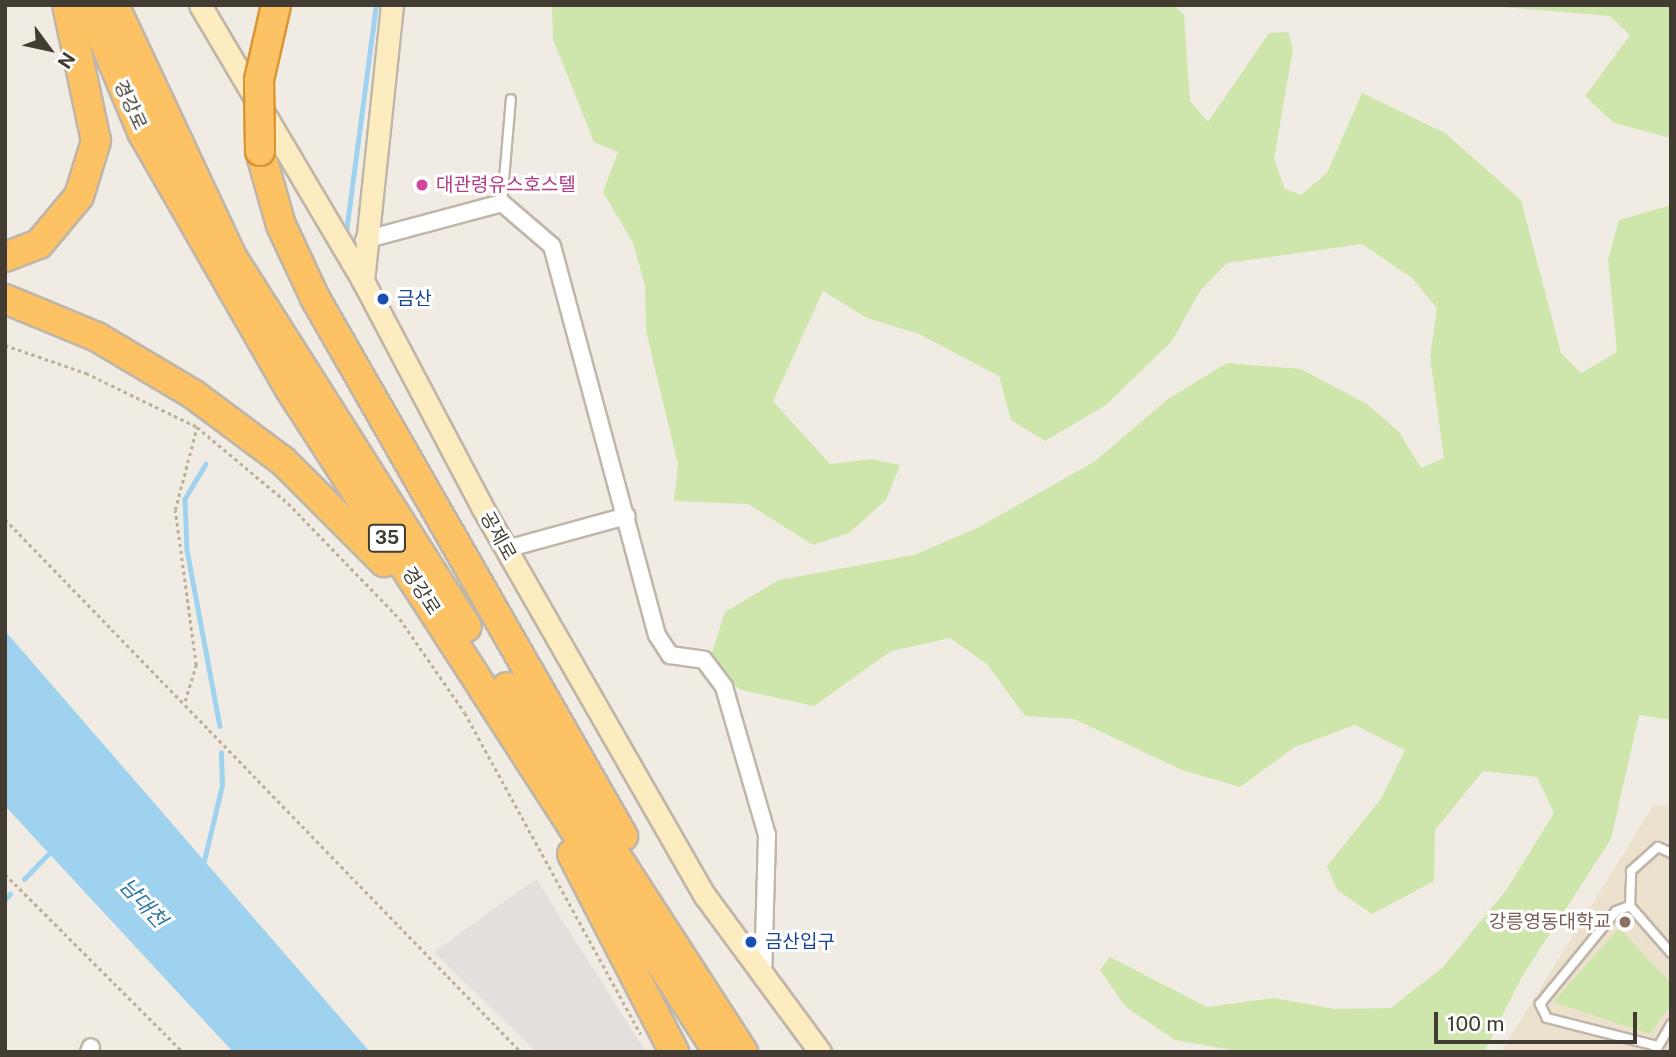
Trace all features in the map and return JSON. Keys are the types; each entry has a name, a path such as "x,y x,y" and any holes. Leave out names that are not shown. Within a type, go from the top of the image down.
{"highway":[{"path":"5,257 39,244 79,196 96,141 67,5"},
{"name":"경강로","path":"89,5 142,132 289,388 718,1052"},
{"name":"경강로","path":"114,5 232,257 743,1052"},
{"path":"276,5 259,80 260,151 281,225 314,298 576,747 696,979"},
{"path":"5,299 97,337 193,394 283,461 367,540 506,721"},
{"path":"520,748 674,1052"}],"street":[{"name":"공제로","path":"200,5 363,281 506,549 705,896 820,1052"},
{"path":"363,281 363,240 392,5"},
{"path":"363,240 502,203 552,246 657,635 670,655 704,660 724,687 766,835 763,978"},
{"path":"506,549 627,516"}],"lane":[{"path":"502,203 511,99"},
{"path":"1671,853 1658,847 1631,871 1630,906 1671,954"},
{"path":"1630,906 1616,911 1540,1004 1540,1012 1656,1049 1671,1024"}],"path":[{"path":"5,345 86,373 197,427 288,503 400,619 465,713 577,927 646,1042"},
{"path":"185,702 196,665 175,510 197,427"},
{"path":"5,519 521,1052"},
{"path":"5,874 183,1052"}],"shaded area":[{"name":"강릉영동대학교","path":"1671,805 1671,1052 1501,1052 1653,806"},
{"path":"536,879 646,1052 536,1052 434,952"}],"green space":[{"path":"552,5 1174,5 1184,15 1190,101 1208,122 1269,33 1288,32 1293,49 1274,159 1285,189 1301,195 1327,173 1362,93 1445,133 1521,200 1561,353 1581,373 1617,352 1608,260 1619,220 1671,205 1671,720 1639,715 1611,839 1523,975 1484,1052 1244,1052 1175,1040 1126,1007 1100,970 1110,957 1207,1007 1274,998 1335,1009 1391,1008 1443,967 1507,889 1554,813 1537,777 1483,771 1435,830 1434,881 1372,914 1337,890 1327,866 1381,799 1405,750 1355,725 1295,747 1240,787 1182,770 1074,719 1025,716 987,664 950,638 891,651 814,706 741,690 707,668 725,612 779,580 914,555 977,528 1094,462 1168,399 1227,363 1301,369 1367,404 1399,432 1421,468 1444,458 1430,357 1437,308 1412,278 1362,244 1227,263 1200,291 1172,341 1106,405 1045,441 1011,420 999,376 919,334 867,318 823,291 773,401 830,464 871,459 900,465 886,500 849,533 813,545 748,504 674,501 678,465 646,331 645,285 633,243 603,192 618,152 594,142 553,39"},
{"path":"1480,5 1671,5 1671,138 1614,123 1585,96 1630,35 1610,16"},
{"path":"1619,928 1671,983 1671,1004 1650,1034 1553,1002"}],"water":[{"name":"남대천","path":"5,631 370,1052 233,1052 5,806"}],"waterway":[{"path":"346,232 376,5"},
{"path":"206,464 185,499 187,550 220,726"},
{"path":"203,865 222,785 221,753"},
{"path":"24,879 54,848"},
{"path":"5,899 10,894"}],"place":[{"name":"대관령유스호스텔","path":"422,185"},
{"name":"금산","path":"383,299"},
{"name":"강릉영동대학교","path":"1625,922"},
{"name":"금산입구","path":"751,942"}]}
